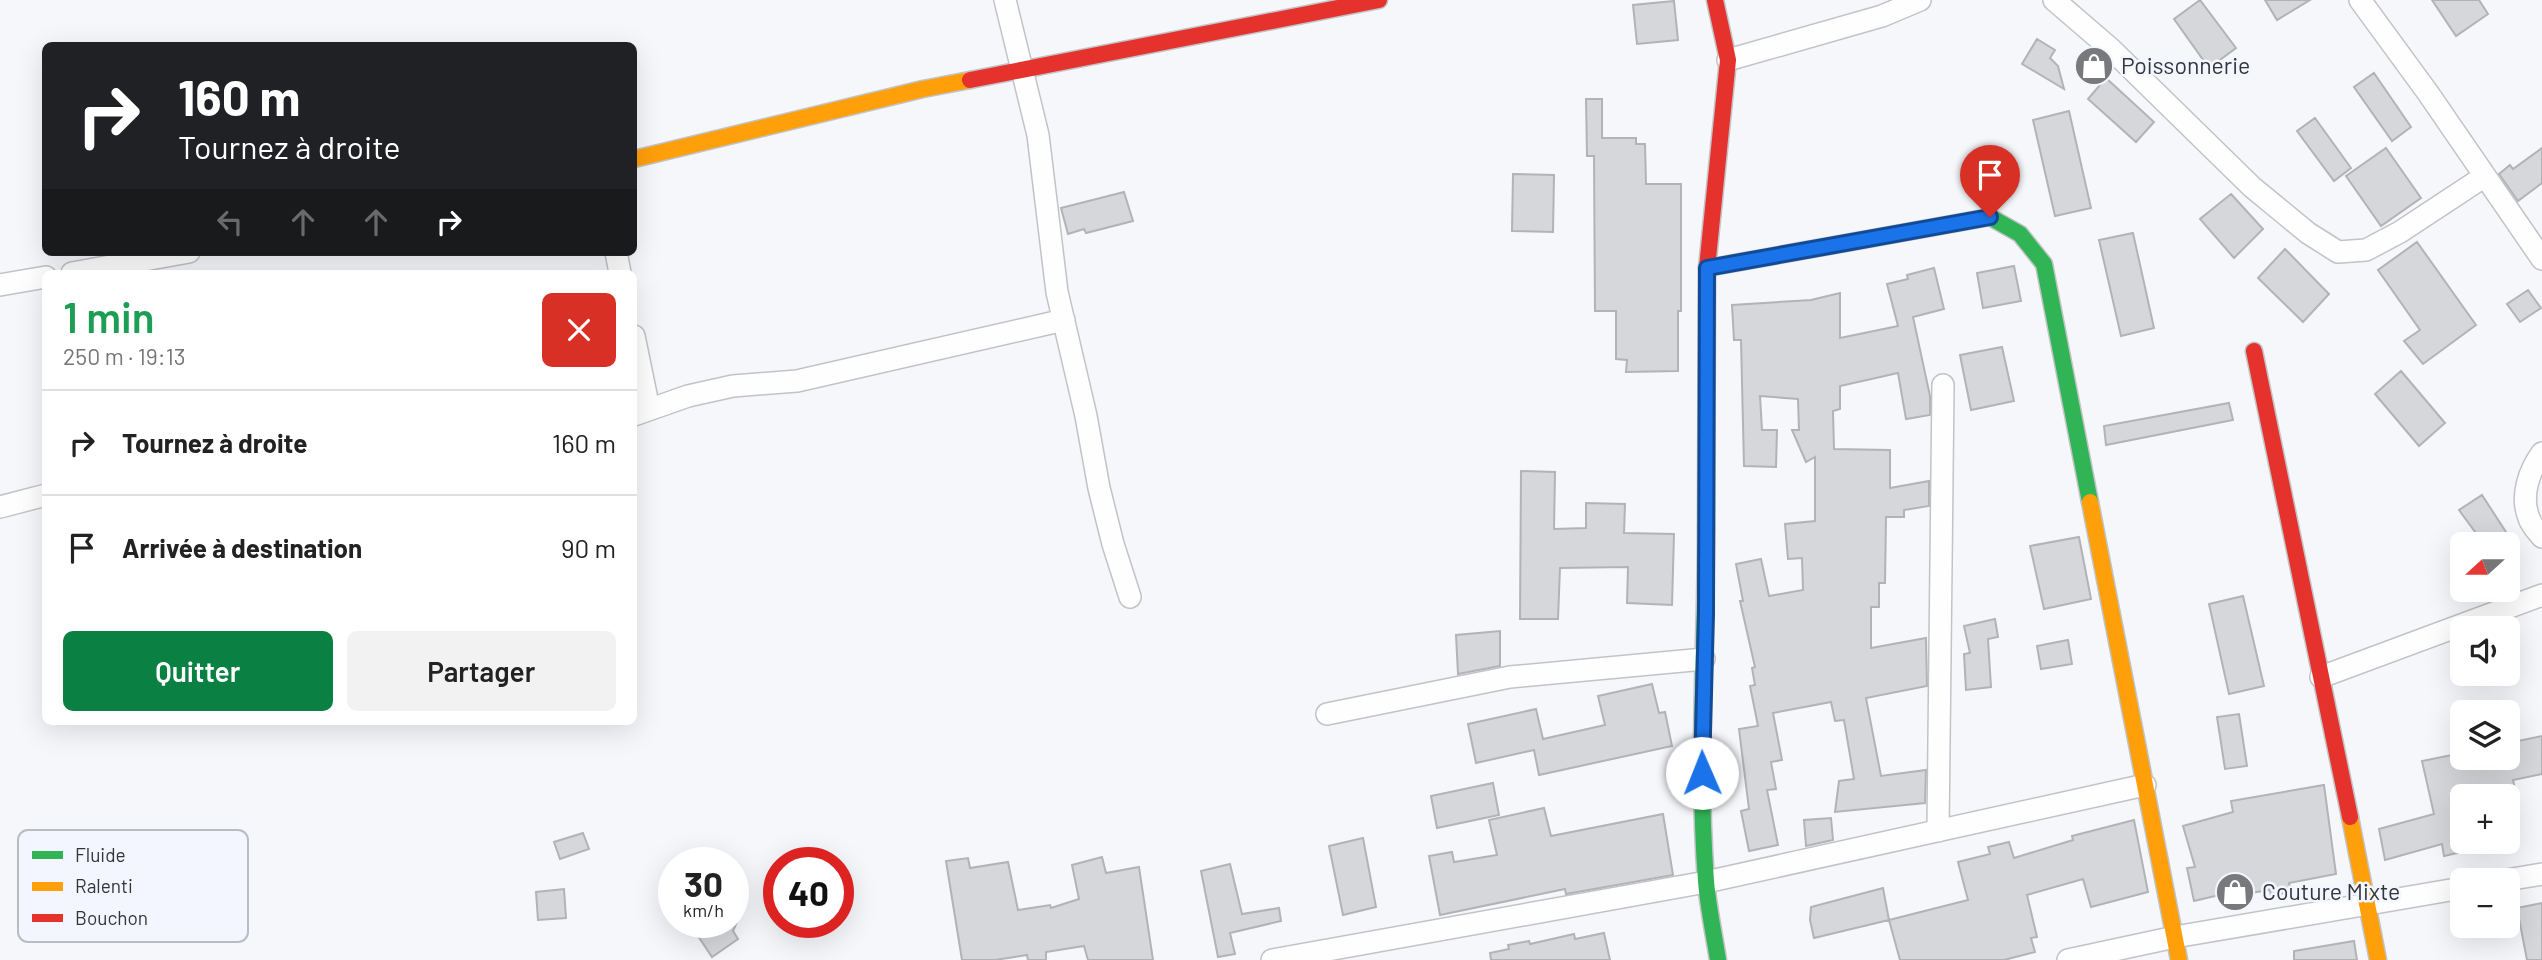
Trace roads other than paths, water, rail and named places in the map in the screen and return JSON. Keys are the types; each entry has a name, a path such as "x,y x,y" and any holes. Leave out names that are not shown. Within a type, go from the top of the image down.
{"street":[{"path":"1005,0 1038,135 1057,292 1086,416 1101,499 1112,544 1130,597"},
{"path":"637,158 923,89 1379,0"},
{"path":"1715,0 1728,61 1707,268 1701,746 1706,883 1718,960"},
{"path":"1728,61 1882,16 1920,0"},
{"path":"2054,0 2111,49 2252,187 2308,233 2338,252 2366,250 2400,232 2485,176"},
{"path":"2360,0 2428,93 2542,259"},
{"path":"1707,268 1990,217 2020,234 2044,264 2179,960"},
{"path":"103,270 145,266 177,256"},
{"path":"0,285 42,279"},
{"path":"637,369 641,412 688,396 733,386 797,381 1064,320"},
{"path":"2254,351 2378,960"},
{"path":"1938,831 1943,385"},
{"path":"2542,453 2532,467 2525,491 2529,518 2542,537"},
{"path":"0,507 42,496"},
{"path":"2321,677 2542,595"},
{"path":"1327,714 1510,677 1704,659"},
{"path":"1284,959 1706,883 2145,785"},
{"path":"2520,878 2542,874"},
{"path":"2068,960 2175,937 2450,889"}],"place":[{"name":"Poissonnerie","path":"2094,66"},
{"name":"Couture Mixte","path":"2235,892"}]}
